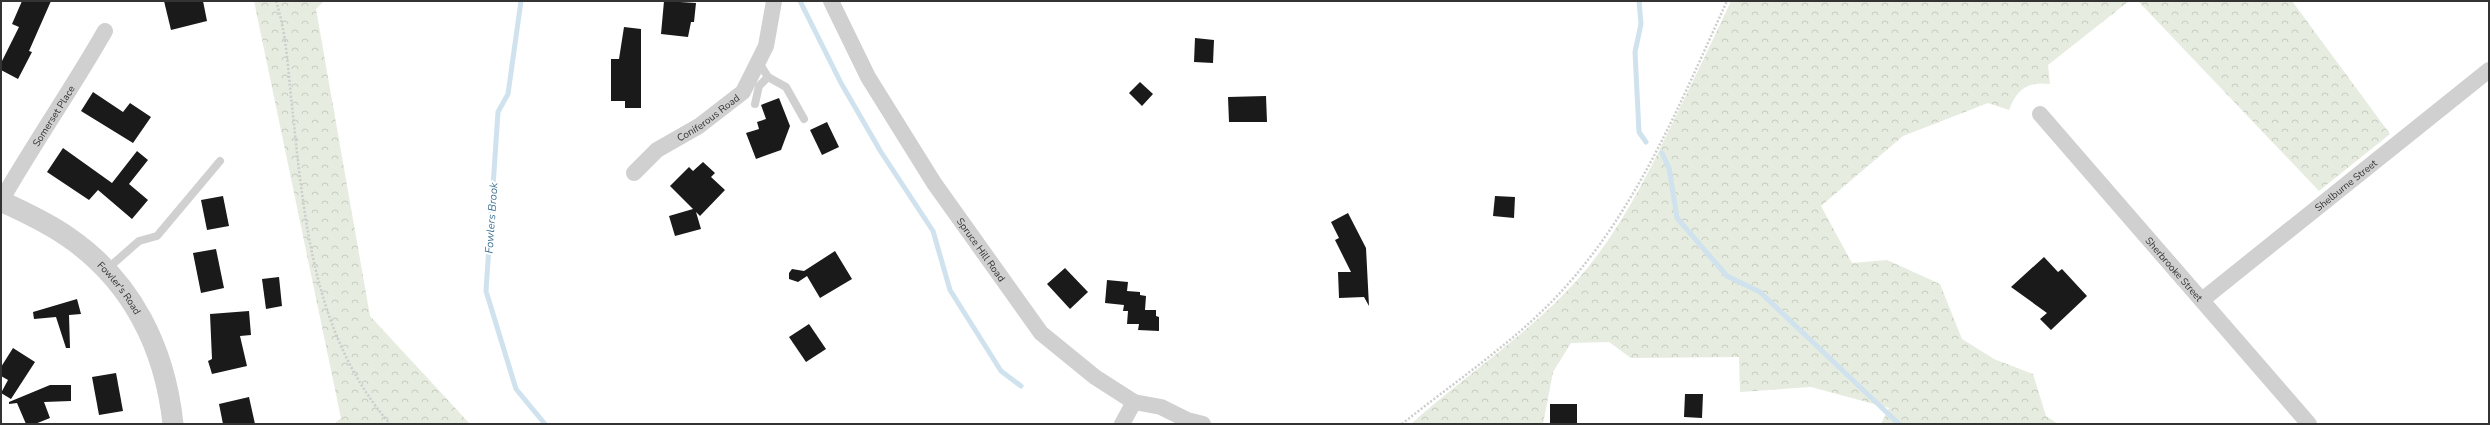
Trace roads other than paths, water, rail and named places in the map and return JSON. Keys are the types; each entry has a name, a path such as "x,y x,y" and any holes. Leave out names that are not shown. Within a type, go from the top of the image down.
{"street":[{"name":"Coniferous Road","path":"634,173 657,150 698,126 743,92 766,46 774,1"},
{"name":"Spruce Hill Road","path":"831,1 868,77 934,184 1041,333 1095,378 1134,402 1161,407 1200,424"},
{"name":"Somerset Place","path":"1,201 27,156 77,80 105,31"},
{"name":"Shelburne Street","path":"2202,300 2489,70"},
{"name":"Sherbrooke Street","path":"2040,114 2308,424"},
{"name":"Fowler's Road","path":"1,201 69,237 106,270 136,307 153,339 166,378 173,424"},
{"path":"1122,424 1134,402"}],"lane":[{"path":"758,61 768,77 786,87 804,119"},
{"path":"755,104 759,86 768,77"},
{"path":"106,270 139,240 157,236 220,161"}],"waterway":[{"name":"Fowlers Brook","path":"521,1 508,94 498,112 486,291 516,389 545,424"},
{"path":"800,1 841,83 881,152 933,231 950,290 1001,371 1021,386"},
{"path":"1639,1 1641,24 1635,52 1639,132 1646,142"},
{"path":"1662,153 1669,168 1677,218 1727,276 1760,292 1899,424"}]}
